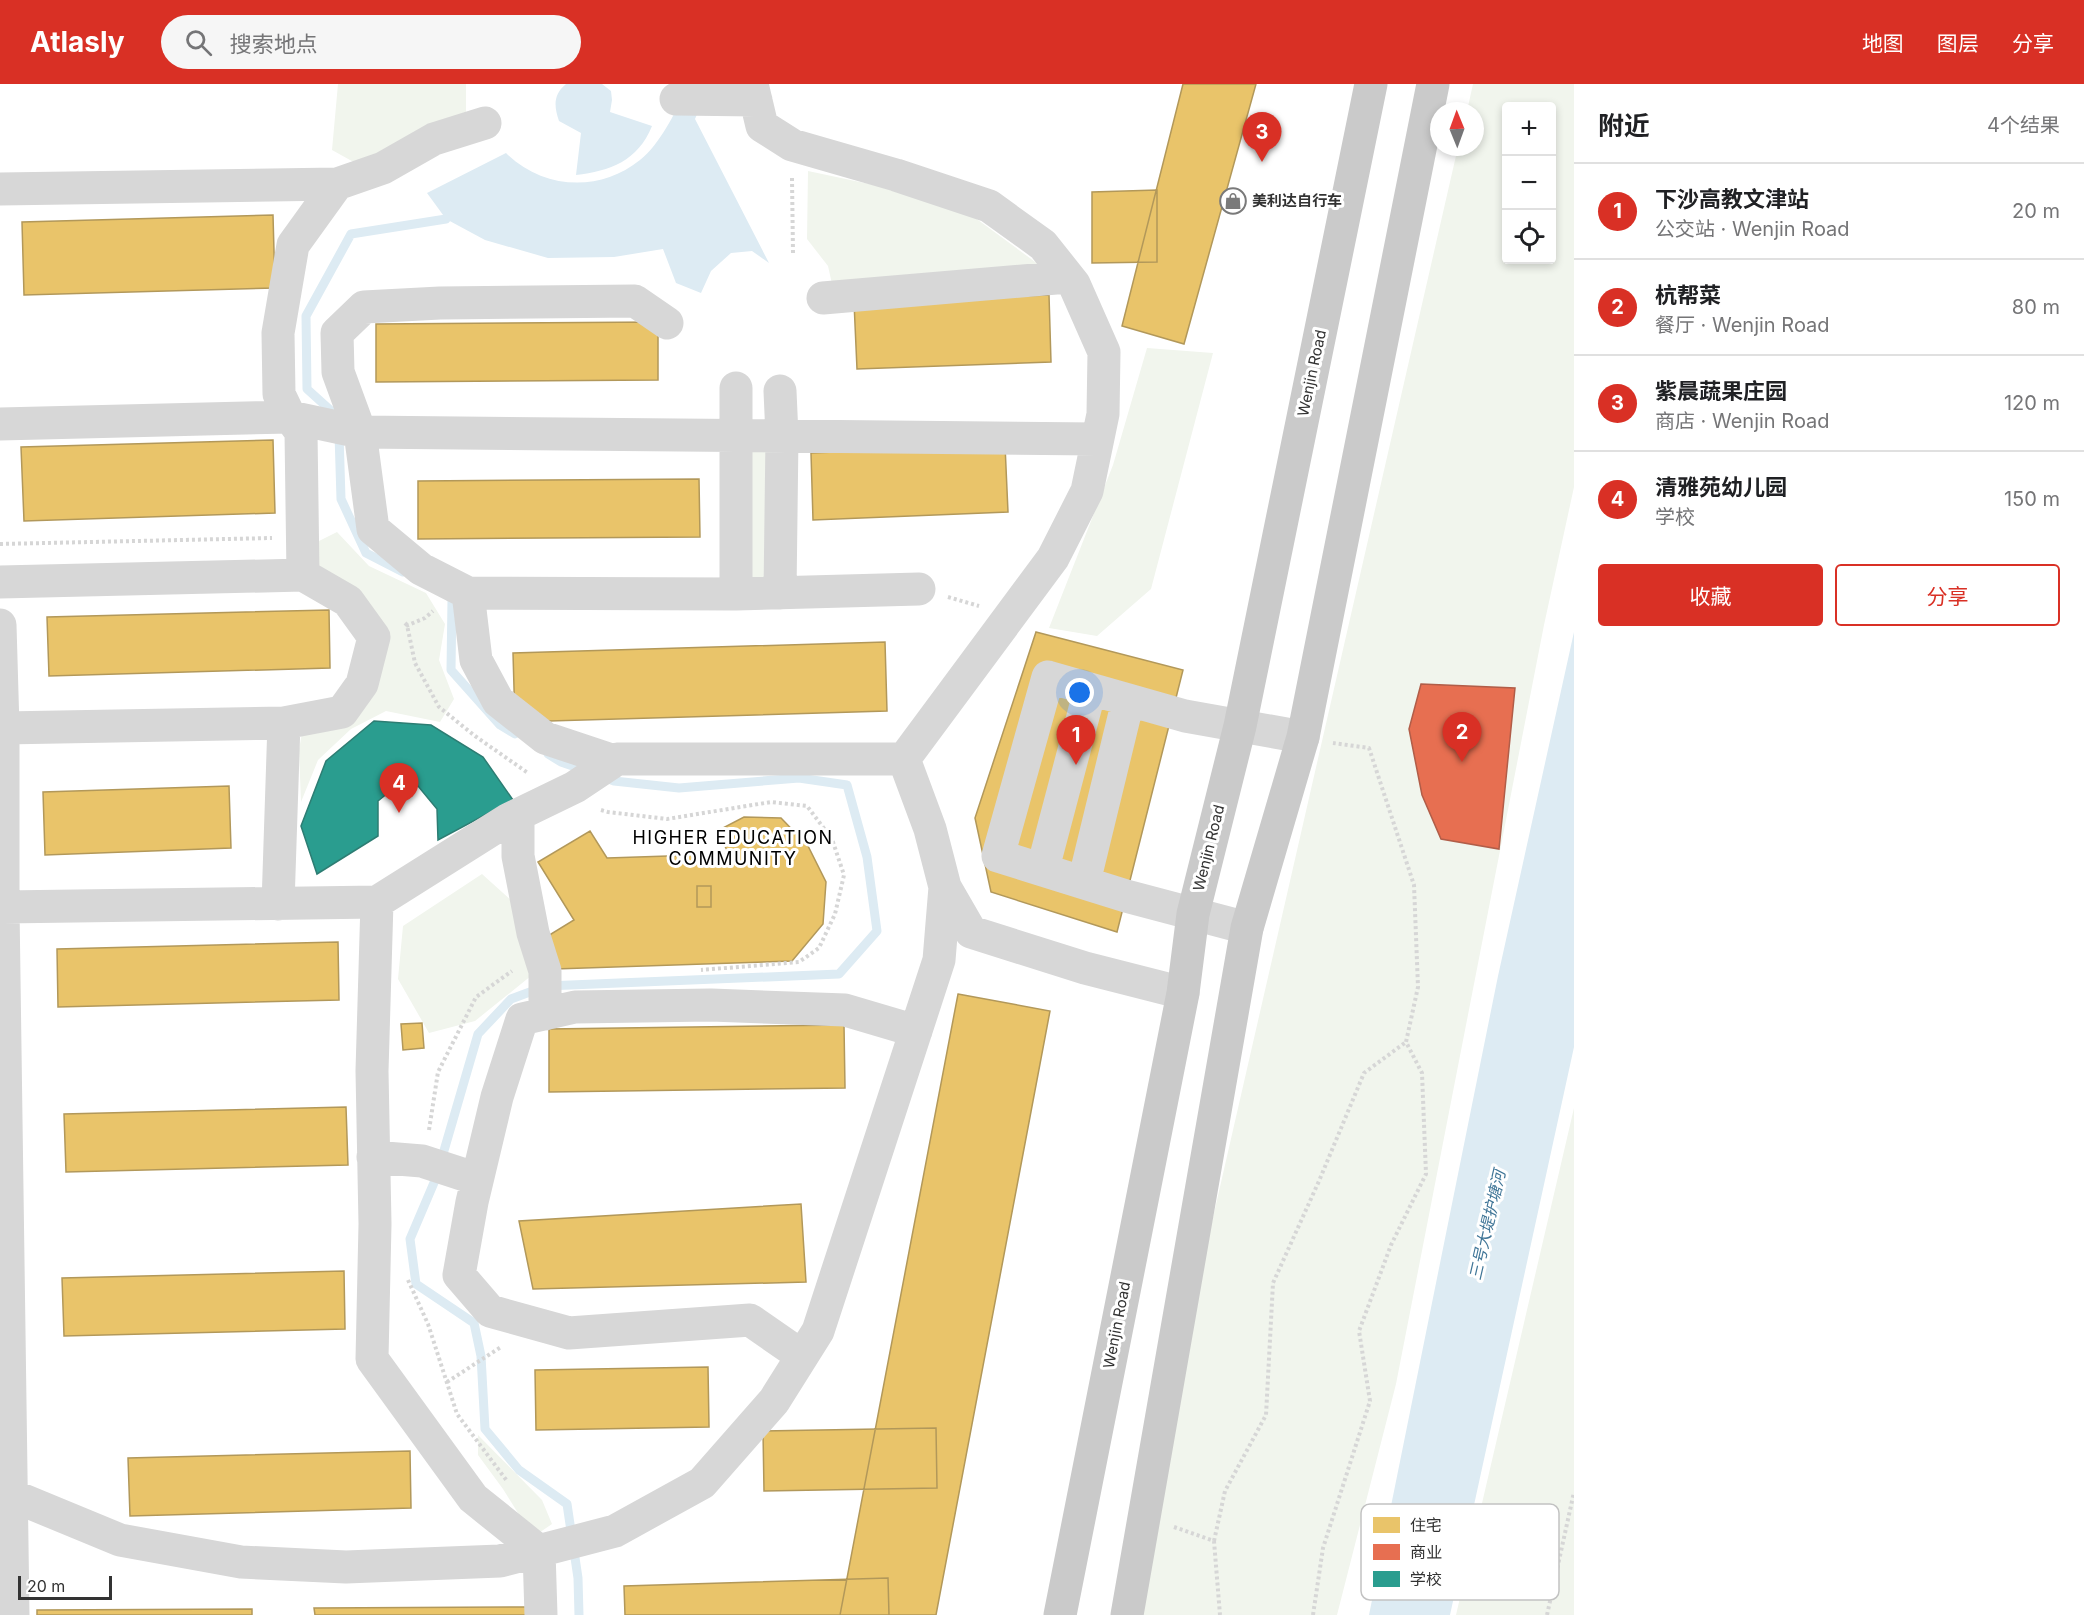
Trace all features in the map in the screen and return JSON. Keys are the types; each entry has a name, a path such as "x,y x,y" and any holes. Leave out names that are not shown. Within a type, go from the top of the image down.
{"main road":[{"name":"Wenjin Road","path":"1060,1615 1183,993 1193,914 1240,726 1371,84"},
{"path":"1127,1615 1247,928 1303,738 1433,84"}],"street":[{"path":"675,99 754,92 762,126 792,145 896,175 989,206 1043,245 1074,284 1104,352 1103,414 1087,491 1053,558 904,759"},
{"path":"0,189 337,184 383,168 434,139 485,123"},
{"path":"303,420 279,394 278,333 293,245 337,184"},
{"path":"823,298 1068,277"},
{"path":"667,323 635,301 440,303 364,307 337,333 338,372 360,432 373,529 421,569 468,593 736,594 919,589"},
{"path":"736,388 736,594"},
{"path":"780,391 782,436 780,593"},
{"path":"303,420 301,432 303,575"},
{"path":"0,424 303,420 360,432 1098,439"},
{"path":"0,582 303,575 348,601 374,637 362,684 342,712 284,723 3,728"},
{"path":"468,593 476,660 498,701 545,738 614,761"},
{"path":"0,625 13,1615"},
{"path":"1247,928 998,856 1048,678 1185,717 1303,738"},
{"path":"1043,868 1090,690"},
{"path":"1084,882 1128,701"},
{"path":"278,904 284,723"},
{"path":"3,908 377,903 518,815 575,787 617,759 904,759"},
{"path":"904,759 930,829 945,887 971,932 1085,968 1183,993"},
{"path":"518,815 518,856 533,933 545,974 545,1011"},
{"path":"11,1495 120,1540 241,1562 358,1567 500,1561 615,1531 702,1483 774,1401 818,1331 939,960 945,887"},
{"path":"377,903 372,1071 375,1224 372,1359 473,1498 546,1549"},
{"path":"802,1356 750,1320 569,1333 490,1311 459,1275 469,1176 522,1019 545,1011 575,1007 711,1005 845,1010 916,1031"},
{"path":"373,1157 424,1162 469,1176"},
{"path":"541,1615 546,1549"}],"path":[{"path":"792,145 793,253"},
{"path":"919,589 1011,615"},
{"path":"374,637 425,618 438,608"},
{"path":"1303,738 1369,748 1414,885 1418,987 1406,1042 1422,1073 1426,1174 1391,1245 1359,1331 1370,1401 1323,1548 1313,1615"},
{"path":"1220,1615 1214,1541 1225,1491 1266,1415 1273,1282 1319,1181 1364,1073 1406,1042"},
{"path":"447,1382 500,1347"},
{"path":"1559,1560 1574,1492"},
{"path":"1172,1526 1214,1541"},
{"path":"1547,1615 1550,1600"}],"shaded area":[{"path":"338,84 466,84 466,122 359,165 332,150"},
{"path":"1473,84 1574,84 1574,487 1544,625 1396,1384 1365,1504 1361,1504 1361,1521 1337,1615 1122,1615 1456,156 1484,156 1484,102 1469,102"},
{"path":"808,171 893,189 974,217 1042,267 832,284 828,266 807,239"},
{"path":"1147,348 1213,353 1151,589 1097,636 1049,628 1113,465"},
{"path":"749,448 774,449 772,582 746,581"},
{"path":"337,532 369,566 426,593 445,624 439,660 454,699 440,722 386,711 351,729 318,760 301,802 299,750 307,704 337,696 360,653 348,617 314,568 319,541"},
{"path":"482,874 521,909 542,967 475,1021 429,1033 398,979 403,926"},
{"path":"1574,1108 1574,1615 1456,1615 1459,1600 1559,1600 1559,1504 1482,1504"},
{"path":"478,1435 542,1500 552,1524 533,1537 503,1489 478,1455"}],"water":[{"path":"566,84 602,84 611,91 610,112 652,126 639,148 631,156 611,167 576,175 581,133 559,121 556,110 557,97"},
{"path":"710,84 695,119 769,263 752,251 731,253 711,271 701,293 676,283 663,249 614,257 548,258 485,240 446,219 427,193 506,153 537,174 554,180 589,182 607,178 624,171 647,153 666,128 686,92"},
{"name":"三号大堤护塘河","path":"1574,632 1574,1047 1474,1504 1391,1504 1498,976"},
{"path":"1372,1600 1453,1600 1450,1615 1369,1615"}],"building: 住宅":[{"path":"1183,84 1256,84 1184,344 1122,326"},
{"path":"1157,190 1157,262 1092,263 1092,192"},
{"path":"273,215 275,288 24,295 22,222"},
{"path":"1049,295 1051,362 857,369 854,302"},
{"path":"658,322 658,380 376,382 376,324"},
{"path":"273,440 275,513 24,521 21,447"},
{"path":"1005,445 1008,512 813,520 811,453"},
{"path":"699,479 700,537 418,539 418,481"},
{"path":"329,610 330,668 49,676 47,617"},
{"path":"1036,632 1183,670 1117,932 991,892 975,818"},
{"path":"885,642 887,711 515,722 513,653"},
{"path":"229,786 231,848 45,855 43,792"},
{"path":"744,817 781,818 808,846 826,882 823,924 792,961 555,969 538,942 574,920 538,862 590,831 607,858 729,854 717,831"},
{"path":"697,886 711,886 711,907 697,907"},
{"path":"338,942 339,1000 58,1007 57,949"},
{"path":"958,994 1050,1011 936,1615 840,1615"},
{"path":"422,1023 424,1048 403,1050 401,1024"},
{"path":"844,1025 845,1088 549,1092 549,1029"},
{"path":"346,1107 348,1165 66,1172 64,1114"},
{"path":"801,1204 806,1282 533,1289 519,1221"},
{"path":"344,1271 345,1329 64,1336 62,1278"},
{"path":"708,1367 709,1427 536,1430 535,1370"},
{"path":"936,1428 937,1488 764,1491 763,1431"},
{"path":"410,1451 411,1508 130,1516 128,1458"},
{"path":"888,1578 889,1615 625,1615 624,1586"},
{"path":"530,1607 530,1615 315,1615 314,1608"},
{"path":"252,1609 252,1615 37,1615 37,1610"}],"building: 商业":[{"path":"1421,684 1515,688 1499,849 1441,839 1422,795 1409,729"}],"building: 学校":[{"path":"374,721 431,725 483,757 513,800 438,840 437,809 418,786 394,788 378,801 378,836 317,874 301,826 326,761"}],"waterway":[{"path":"338,417 307,389 306,316 351,234 446,219"},
{"path":"339,434 341,499 366,553 403,572"},
{"path":"447,595 452,599 451,670 500,725 515,734"},
{"path":"548,754 561,762 587,771"},
{"path":"579,1615 578,1578 567,1504 519,1470 485,1429 481,1356 474,1323 416,1284 410,1239 436,1178 478,1034 511,999 546,986 839,974 877,931 867,857 847,785 799,778 679,788 614,781 603,777"}],"place":[{"name":"紫晨蔬果庄园","path":"1262,162"},
{"name":"美利达自行车","path":"1233,201"},
{"name":"杭帮菜","path":"1462,762"},
{"name":"下沙高教文津站","path":"1076,765"},
{"name":"清雅苑幼儿园","path":"399,813"}],"district":[{"name":"HIGHER EDUCATION COMMUNITY","path":"733,848"}]}
